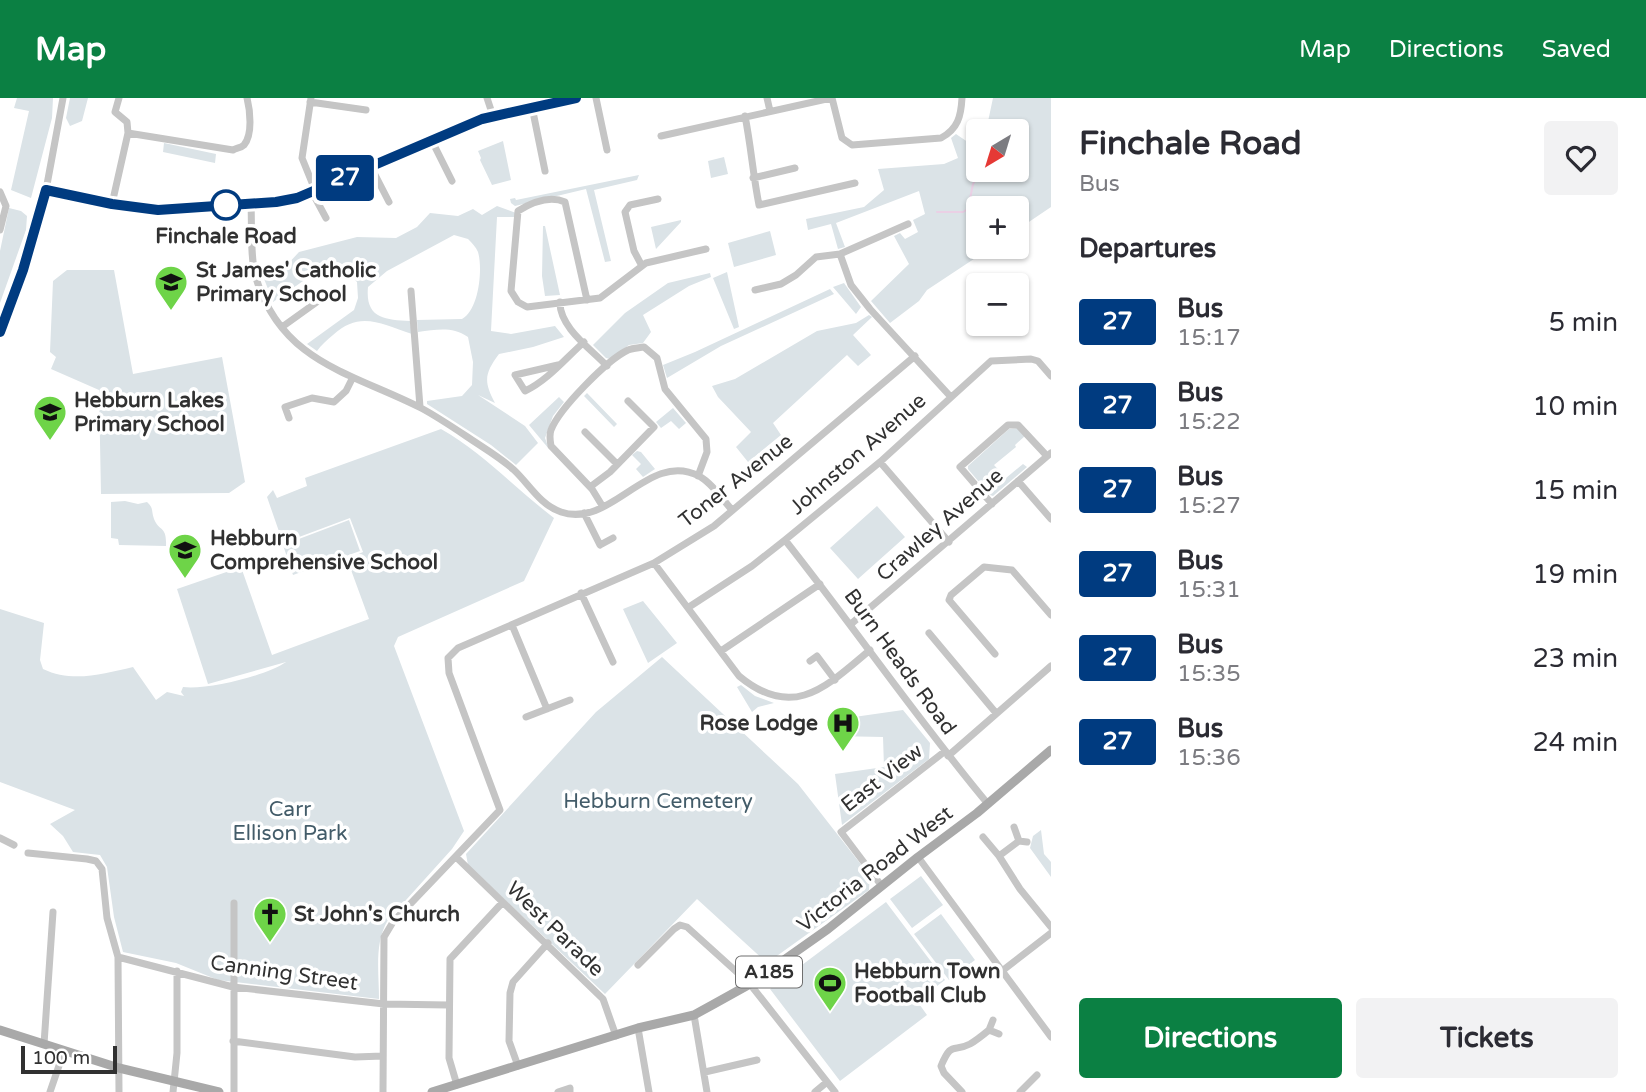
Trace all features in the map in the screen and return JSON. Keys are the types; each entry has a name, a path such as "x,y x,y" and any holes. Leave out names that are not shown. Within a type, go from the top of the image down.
{"main road":[{"name":"Victoria Road West","path":"432,1092 638,1028 694,1015 750,984 828,929 988,804 1051,750"},
{"path":"0,1030 174,1088 219,1092"}],"street":[{"path":"0,332 46,190 63,98"},
{"path":"112,204 128,133 127,121 115,112 119,98"},
{"path":"128,133 233,150 244,145 248,135 250,111 247,98"},
{"path":"487,98 493,116"},
{"path":"46,190 112,204 158,210 297,198 493,116 576,98"},
{"path":"596,98 607,150"},
{"path":"767,98 770,111"},
{"path":"661,136 832,98 842,138 852,145 941,138 950,133 960,118 962,98"},
{"path":"326,218 302,158 310,100 366,110"},
{"path":"533,107 545,170"},
{"path":"745,116 752,146 759,205 855,183"},
{"path":"432,141 452,181"},
{"path":"371,167 389,202"},
{"path":"754,178 795,168"},
{"path":"0,192 5,201 0,230"},
{"path":"587,300 565,202 551,199 530,204 519,211 511,291 518,302 527,307 560,302 587,300 600,298 646,263 706,249"},
{"path":"642,266 634,251 625,212 630,205 658,199"},
{"path":"251,204 255,276 267,304 291,340 313,356 352,379 420,407 501,459 549,505 561,512 584,513 603,507 657,475 677,471 698,476 732,510"},
{"path":"755,290 781,284 816,257 840,254 908,224"},
{"path":"840,254 851,285 950,396"},
{"path":"411,291 420,407"},
{"path":"282,327 328,294"},
{"path":"560,302 560,312 565,322 607,366"},
{"path":"558,365 515,375 526,391 538,383 584,342"},
{"path":"603,507 590,487 551,446 549,438 561,413 607,366 635,348 644,347 657,358 665,389 706,439 707,452 698,476"},
{"name":"Toner Avenue","path":"456,857 500,810 449,673 448,658 458,648 653,563 714,526 915,356"},
{"name":"Johnston Avenue","path":"689,607 752,566 785,540 880,461 991,361 1031,359 1038,361 1051,376"},
{"path":"285,407 313,398 334,402 346,391 352,379"},
{"path":"281,398 289,418"},
{"path":"590,487 654,427 628,401"},
{"path":"992,504 960,467 1008,425 1018,425 1049,454"},
{"path":"585,432 617,464"},
{"name":"Crawley Avenue","path":"851,624 1049,454"},
{"path":"880,461 949,542"},
{"path":"1018,481 1051,519"},
{"path":"584,513 600,545 613,538"},
{"name":"Burn Heads Road","path":"785,540 851,624 946,754 988,804"},
{"path":"653,563 739,676 754,688 781,698 808,696 835,680 870,650"},
{"path":"995,654 949,600 951,595 984,567 1012,570 1051,615"},
{"path":"722,651 820,584"},
{"path":"581,593 613,662"},
{"path":"512,625 547,709"},
{"path":"929,633 996,713"},
{"path":"810,661 817,656 835,680"},
{"name":"East View","path":"881,885 841,832 946,754 1051,666"},
{"path":"526,717 570,700"},
{"path":"999,856 1023,841 1014,827"},
{"path":"983,837 1051,927"},
{"path":"0,840 14,845"},
{"path":"28,853 96,861 102,869 107,918 118,957 119,1092"},
{"path":"383,1092 384,937 393,922 456,857"},
{"name":"West Parade","path":"456,857 603,999 616,1036"},
{"path":"918,857 1051,1037"},
{"path":"234,903 234,1092"},
{"path":"457,1085 449,1058 450,959 502,903"},
{"path":"44,1044 53,912"},
{"path":"638,965 680,925 687,927 750,984 835,1092"},
{"path":"1002,971 1051,933"},
{"path":"518,1066 509,1041 510,993 513,982 548,943"},
{"name":"Canning Street","path":"118,957 233,987 384,1004 448,1006"},
{"path":"174,1088 177,1053 177,971"},
{"path":"694,1015 707,1092"},
{"path":"941,1066 953,1047 972,1043 989,1030 993,1020"},
{"path":"638,1028 649,1092"},
{"path":"989,1030 999,1034"},
{"path":"233,1041 355,1057 383,1056"},
{"path":"50,1092 64,1051"},
{"path":"705,1072 757,1060"},
{"path":"931,1064 941,1066"},
{"path":"941,1066 962,1092"},
{"path":"1020,1092 1037,1075"},
{"path":"815,1092 827,1082"},
{"path":"558,1092 570,1088 570,1092"}],"green space":[{"path":"17,98 53,98 52,118 31,198 11,190 29,111 14,108"},
{"path":"70,98 88,98 82,121 70,126 66,118"},
{"path":"993,98 1051,98 1051,207 1029,222 1029,196 966,196 966,259 974,259 927,290 919,301 890,323 871,301 909,264 894,236 900,233 905,239 918,232 913,220 925,214 919,191 836,223 845,247 838,249 831,224 808,230 806,219 864,207 884,190 878,169 944,164 958,158 951,138 956,134 966,141 966,182 1029,182 1029,119 989,119"},
{"path":"503,141 511,180 492,185 478,151"},
{"path":"164,143 216,154 215,163 163,152"},
{"path":"724,157 728,174 711,178 708,161"},
{"path":"639,175 637,180 594,190 611,261 605,262 586,189 515,206 510,199 516,200"},
{"path":"497,206 516,213 516,217 497,217 491,331 511,334 555,326 564,337 499,354 487,377 495,403 478,395 525,426 538,443 516,465 491,445 427,404 427,401 462,396 472,385 473,362 468,337 450,330 418,332 417,320 462,319 468,314 476,298 480,278 477,250 468,239 454,235 387,271 368,287 373,311 384,318 410,321 412,334 380,323 362,321 343,327 317,351 307,344 354,310 358,298 357,282 342,267 326,265 273,302 261,271 278,270 286,266 299,252 357,237 396,238 417,227 430,213 458,216 473,209 482,215"},
{"path":"9,208 21,211 27,216 26,230 0,303 0,251"},
{"path":"681,222 656,249 651,227"},
{"path":"543,226 560,295 545,296 542,276"},
{"path":"770,231 776,255 734,267 728,243"},
{"path":"67,270 114,270 133,374 222,357 245,482 229,493 101,494 99,390 51,369 56,357 50,352 53,281"},
{"path":"727,272 739,327 734,329 713,278"},
{"path":"710,273 711,277 689,286 643,315 651,332 643,343 629,345 610,359 593,345 625,313 668,283"},
{"path":"844,283 861,307 856,314 833,287"},
{"path":"830,289 834,294 721,346 667,378 663,365"},
{"path":"869,315 872,317 853,335 871,355 858,366 847,355 773,423 781,435 748,462 736,447 751,432 718,397 712,386 735,379 817,331 856,323"},
{"path":"587,393 617,424 614,427 584,396"},
{"path":"559,397 564,402 553,416 545,438 549,449 529,425"},
{"path":"673,408 686,423 679,429 671,421 661,428 656,422"},
{"path":"1017,428 1025,436 994,465 1006,478 1023,464 1027,467 993,496 990,495 968,466 1009,429"},
{"name":"Carr Ellison Park","path":"441,429 485,460 554,518 524,581 398,637 394,646 464,831 452,849 388,920 379,948 379,999 218,980 176,963 123,952 114,917 107,867 100,855 73,852 63,836 50,824 75,810 0,782 0,609 44,623 40,660 43,669 65,676 76,676 133,667 156,700 167,692 184,696 181,692 183,687 221,684 265,672 286,662 208,684 177,589 241,567 272,655 369,619 347,559 363,552 350,518 283,543 267,497 273,490 277,498 307,486 305,478"},
{"path":"637,451 641,452 655,469 643,477 636,469 641,464 632,455"},
{"path":"111,502 149,504 156,523 164,532 166,546 119,545 118,539 111,538"},
{"path":"877,506 905,537 858,579 830,548"},
{"path":"349,520 360,551 293,575 283,545"},
{"path":"643,601 677,643 648,663 623,609"},
{"name":"Hebburn Cemetery","path":"662,657 798,784 870,876 869,890 767,963 697,899 605,994 468,865 466,854 596,712"},
{"path":"741,685 755,696 774,703 758,707 752,712 737,687"},
{"path":"903,710 930,743 929,759 842,825 835,774 884,767 883,737 834,736 833,720"},
{"path":"1041,830 1044,854 1051,862 1051,877 1030,848 1033,836"},
{"path":"921,876 943,905 912,928 890,899"},
{"path":"886,902 945,980 917,1001 927,1015 840,1081 770,989"},
{"path":"941,914 975,960 949,980 914,934"}],"waterway":[{"path":"937,212 963,212 968,209 974,182"}],"bus line":[{"name":"27","path":"0,332 23,270 46,190 112,204 158,210 276,202 297,198 482,119 576,98"}],"place":[{"name":"Finchale Road","path":"226,205"},
{"name":"St James' Catholic Primary School","path":"171,312"},
{"name":"Hebburn Lakes Primary School","path":"50,442"},
{"name":"Hebburn Comprehensive School","path":"185,580"},
{"name":"Rose Lodge","path":"843,753"},
{"name":"St John's Church","path":"270,944"},
{"name":"Hebburn Town Football Club","path":"830,1013"}]}
